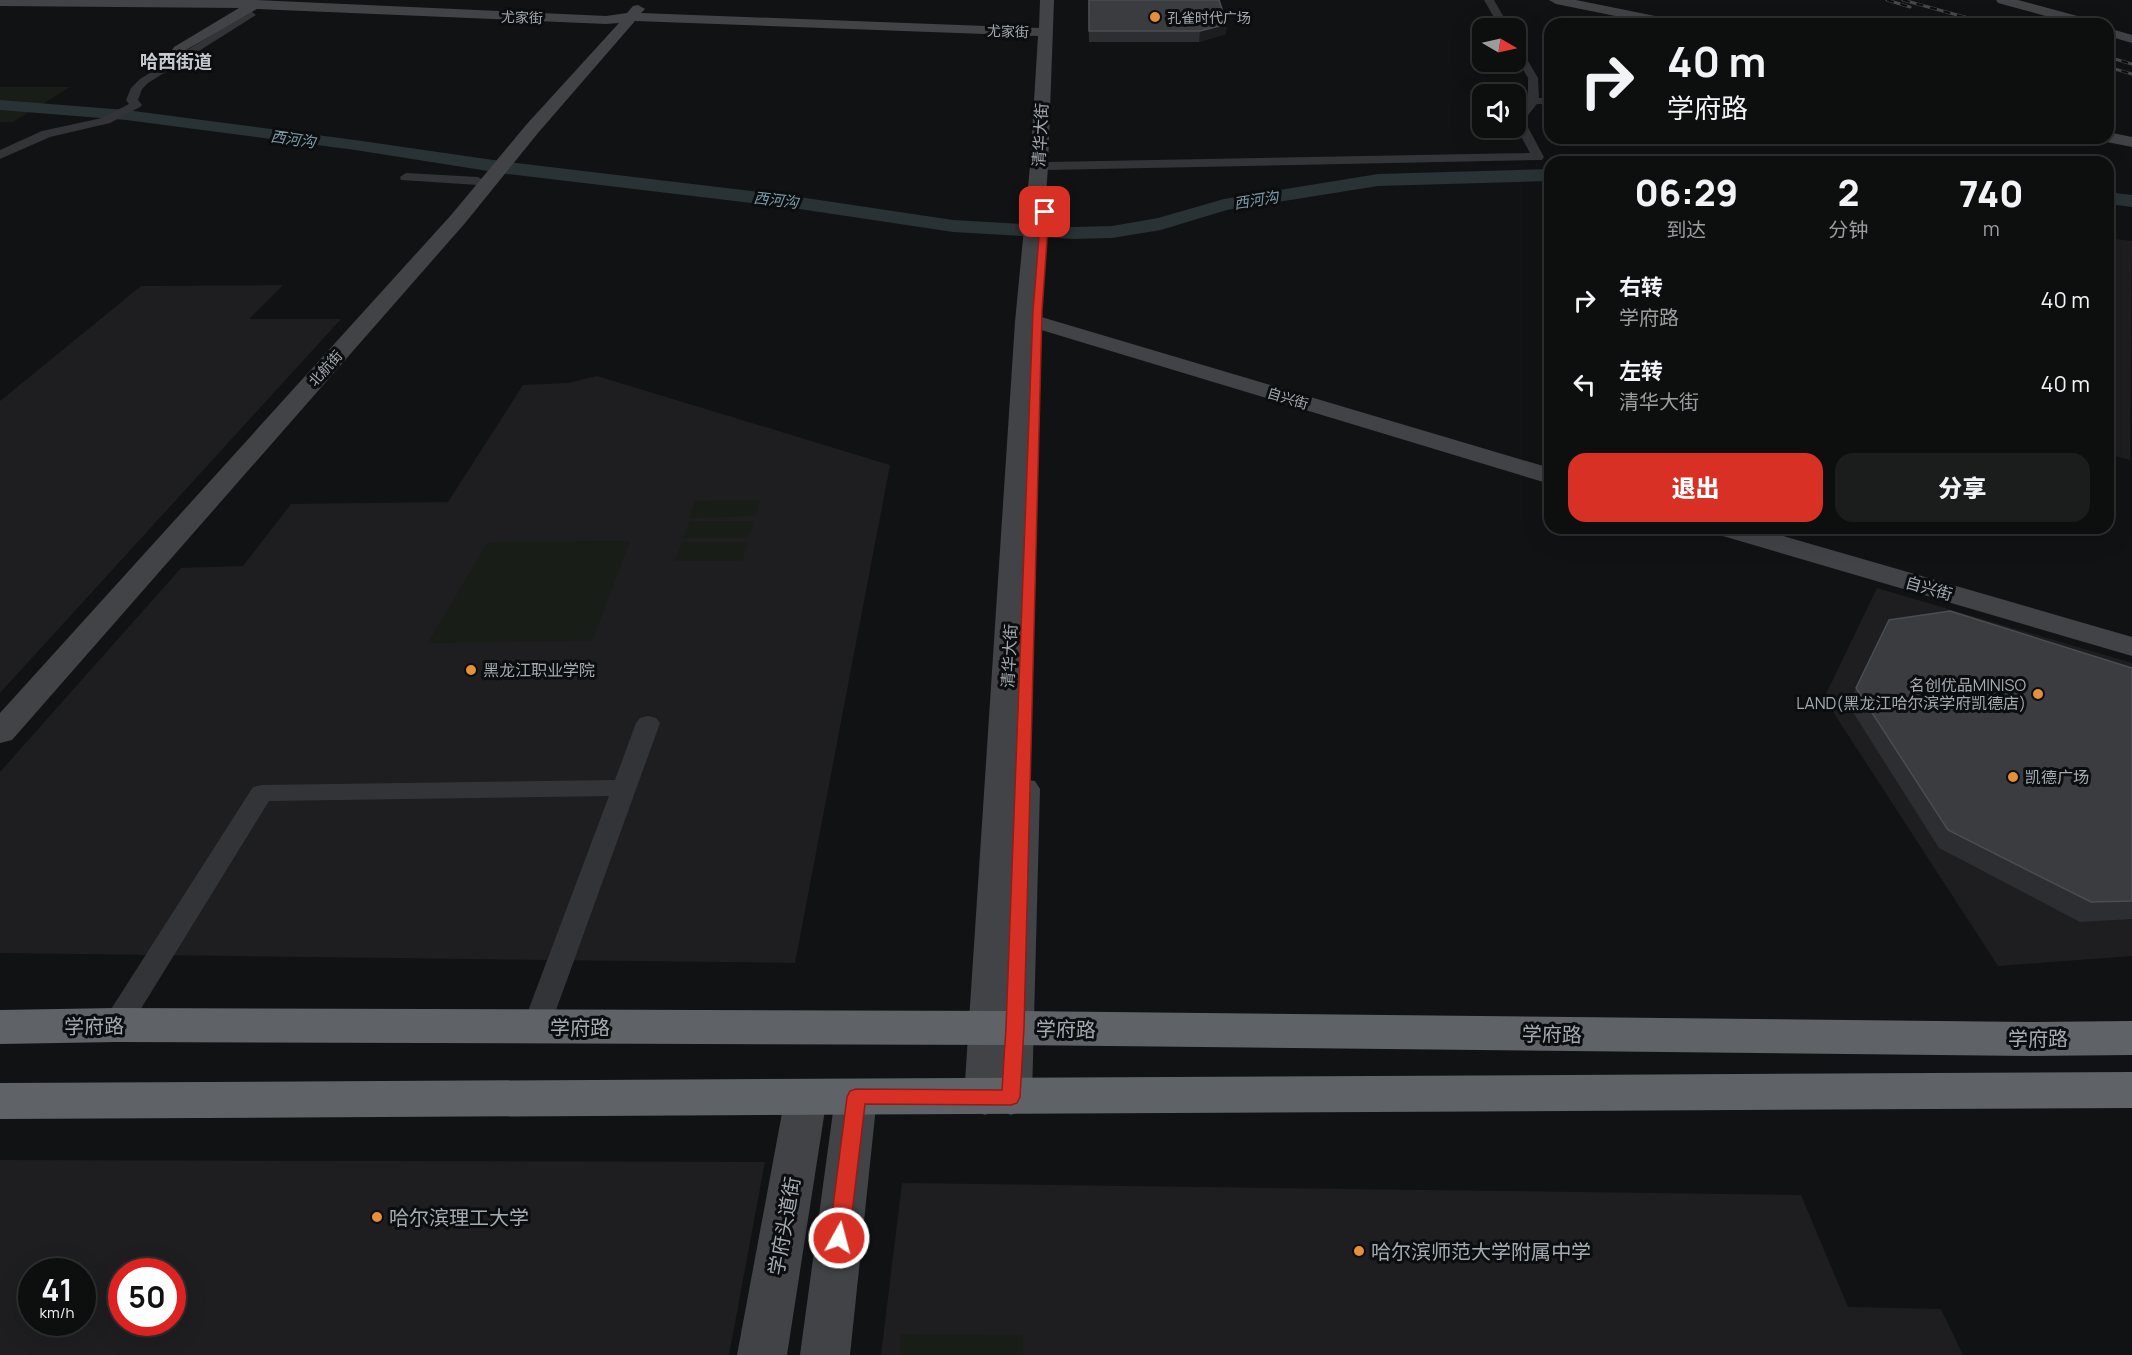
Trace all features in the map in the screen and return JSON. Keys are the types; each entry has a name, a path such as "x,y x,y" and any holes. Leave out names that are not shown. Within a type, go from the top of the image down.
{"highway":[{"name":"学府路","path":"0,1027 116,1025 1002,1028 2132,1038"},
{"path":"0,1101 2132,1090"}],"main road":[{"name":"北航街","path":"0,733 459,218 480,185 646,0"},
{"name":"清华大街","path":"998,1097 1032,317 1042,194 1044,34 1047,0"},
{"name":"清华大街","path":"1042,194 1048,166 1054,0"},
{"path":"1542,0 1635,18"},
{"path":"1556,0 1650,18"},
{"path":"1589,0 1648,18"},
{"path":"1606,0 1665,18"},
{"path":"1994,0 2058,18"},
{"path":"2003,0 2069,18"},
{"name":"尤家街","path":"0,3 246,5 594,21 630,18 1044,34"},
{"path":"160,50 246,5"},
{"path":"179,50 246,5"},
{"path":"2114,32 2132,37"},
{"path":"2114,136 2132,141"},
{"name":"自兴街","path":"1032,317 1544,458"},
{"name":"自兴街","path":"1032,317 1544,474"},
{"name":"自兴街","path":"1746,534 2132,647"},
{"name":"自兴街","path":"1803,534 2132,630"},
{"name":"学府头道街","path":"762,1355 806,1097"},
{"path":"825,1355 856,1097"}],"street":[{"path":"1489,0 1499,18"},
{"path":"0,155 46,134 106,121 136,106 132,100 144,81 251,15 246,5"},
{"path":"1048,166 1538,157 1518,120 1534,100 1533,78 1526,66"},
{"path":"1534,100 1544,101"},
{"path":"406,177 480,185"},
{"path":"537,1027 648,723"},
{"path":"116,1025 262,793 624,788"}],"shaded area":[{"path":"0,87 70,87 13,122 0,122"},
{"path":"2114,239 2132,241 2130,460 2114,456"},
{"path":"283,285 249,319 341,319 0,693 0,401 141,286"},
{"name":"黑龙江职业学院","path":"597,376 890,465 795,963 0,953 0,772 181,568 243,566 291,504 448,502 523,385 568,383"},
{"path":"760,500 756,516 690,518 695,501"},
{"path":"690,521 754,521 748,538 683,538"},
{"path":"630,541 592,641 428,643 488,542"},
{"path":"682,542 748,542 742,561 675,561"},
{"name":"凯德广场","path":"1877,588 2132,663 2132,956 1998,966 1824,698"},
{"name":"哈尔滨理工大学","path":"0,1160 765,1162 729,1355 0,1355"},
{"name":"哈尔滨师范大学附属中学","path":"902,1183 1801,1195 1848,1307 1941,1309 1963,1355 881,1355"},
{"path":"901,1334 1023,1335 1023,1355 900,1355"}],"building":[{"name":"孔雀时代广场","path":"1089,0 1219,0 1227,24 1200,31 1089,31"},
{"name":"凯德广场","path":"1950,611 2132,668 2132,901 2091,902 1948,830 1856,688 1889,620"}],"waterway":[{"name":"西河沟","path":"0,105 126,115 355,145 507,168 786,201 953,226 1074,233 1112,232 1161,224 1224,205 1378,180 1544,175"},
{"name":"西河沟","path":"2114,199 2132,201"}],"railway":[{"path":"1887,0 1910,7"},
{"path":"1903,0 1968,18"},
{"path":"2114,59 2132,64"},
{"path":"2114,69 2132,74"}],"place":[{"name":"孔雀时代广场","path":"1155,17"},
{"name":"黑龙江职业学院","path":"471,670"},
{"name":"名创优品MINISO LAND(黑龙江哈尔滨学府凯德店)","path":"2038,694"},
{"name":"凯德广场","path":"2013,777"},
{"name":"哈尔滨理工大学","path":"377,1217"},
{"name":"哈尔滨师范大学附属中学","path":"1359,1251"}],"district":[{"name":"哈西街道","path":"176,61"}],"route":[{"path":"839,1238 856,1097 1011,1097 1038,311 1045,212"}]}
